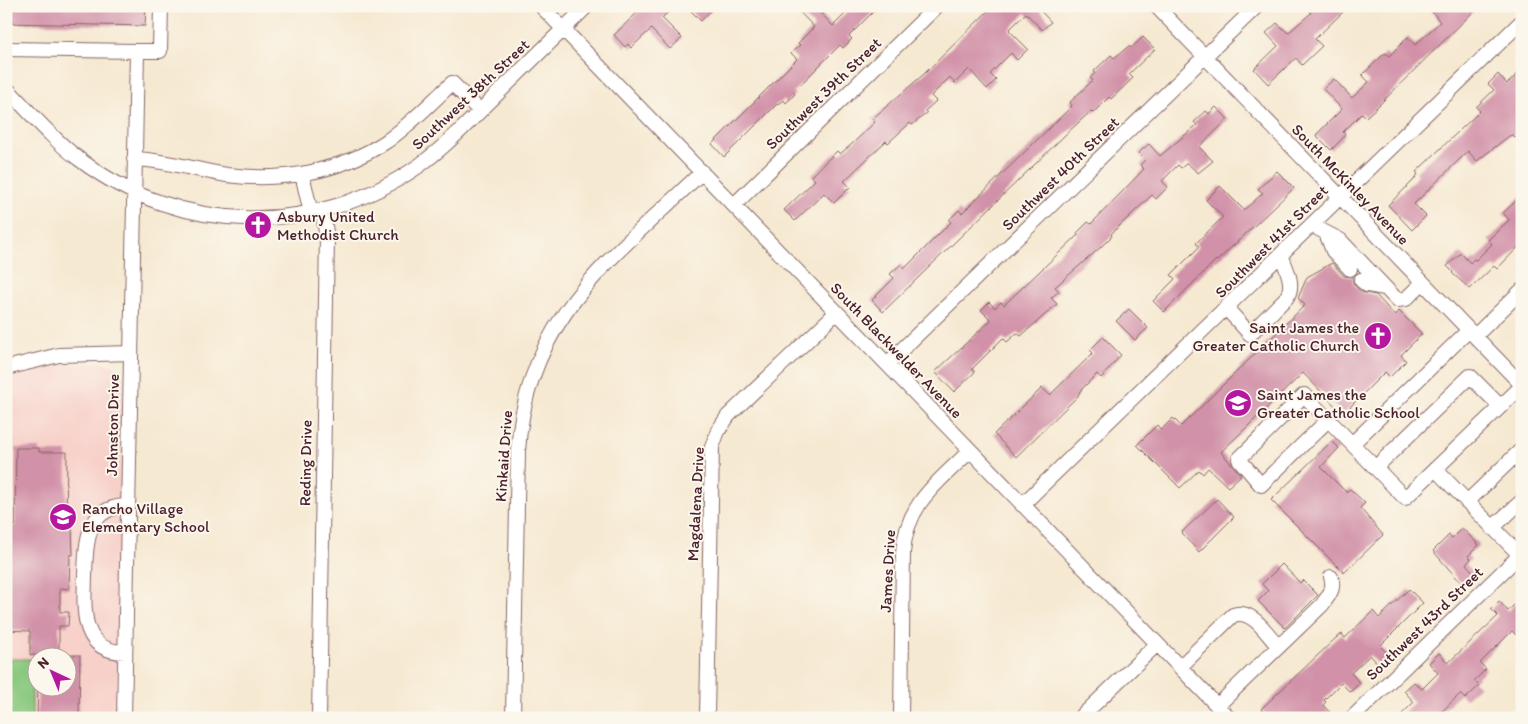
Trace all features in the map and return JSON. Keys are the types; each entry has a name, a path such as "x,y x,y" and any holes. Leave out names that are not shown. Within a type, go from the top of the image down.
{"street":[{"path":"6,50 160,51 161,6"},
{"name":"South Blackwelder Avenue","path":"541,6 1228,718"},
{"name":"Southwest 38th Street","path":"6,88 72,154 108,179 134,193 169,206 216,217 275,218 316,212 374,192 406,174 434,154 587,6"},
{"name":"Southwest 39th Street","path":"734,205 937,6"},
{"name":"South McKinley Avenue","path":"1156,6 1339,198 1522,385"},
{"name":"Southwest 40th Street","path":"887,364 1257,6"},
{"name":"Southwest 41st Street","path":"1022,505 1227,309 1522,21"},
{"name":"Johnston Drive","path":"124,718 137,51"},
{"path":"134,159 157,160 229,175 252,177 302,174 344,163 386,141 409,124 452,83 480,111"},
{"name":"Kinkaid Drive","path":"513,718 518,441 522,411 530,379 554,327 582,288 702,172"},
{"name":"Reding Drive","path":"302,174 327,237 319,718"},
{"path":"1311,225 1340,240 1385,288 1401,301 1422,283"},
{"path":"1326,233 1333,251 1350,269"},
{"path":"1227,309 1250,334 1290,292 1290,280 1281,255"},
{"path":"1360,280 1367,285 1385,288"},
{"path":"1352,444 1472,333 1522,290"},
{"name":"Magdalena Drive","path":"707,718 712,447 718,431 728,416 836,312"},
{"path":"6,368 59,355 131,353"},
{"path":"1376,468 1470,376 1500,406"},
{"path":"1328,420 1261,485 1239,459 1304,395 1405,498 1522,385"},
{"path":"1467,502 1522,449"},
{"name":"James Drive","path":"901,718 903,553 905,530 916,508 927,494 970,451"},
{"path":"1435,469 1492,528 1521,554"},
{"path":"1492,528 1522,501"},
{"path":"125,652 110,651 96,641 87,630 84,610 86,546 91,529 106,511 128,506"},
{"name":"Southwest 43rd Street","path":"1352,718 1521,554"},
{"path":"1217,706 1322,605 1334,585 1331,577"},
{"path":"1180,667 1233,615 1240,613 1248,614 1278,646"},
{"path":"1080,718 1157,644"}],"shaded area":[{"name":"Rancho Village Elementary School","path":"101,362 116,367 123,378 117,718 6,718 6,378 40,367"}],"green space":[{"path":"6,659 28,659 28,696 32,696 32,718 6,718"}],"building":[{"path":"6,6 146,6 145,26 6,23"},
{"path":"644,6 674,6 662,18 682,38 670,49 651,29 631,48 628,44 625,47 614,35"},
{"path":"686,6 715,6 701,21"},
{"path":"794,6 814,6 833,26 853,6 879,6 849,36 852,39 843,48 840,45 793,92 795,94 786,103 784,100 776,105 724,157 712,144 797,59 791,53 814,27"},
{"path":"993,6 1036,6 1051,22 1042,30 1026,13 1009,30 1028,49 1017,60 1011,53 990,74 996,80 987,89 969,69 955,83 950,77 931,96 936,101 925,111 927,113 912,125 910,123 888,143 886,141 844,181 850,187 834,203 824,193 795,221 784,210 815,180 811,176 837,151 840,154 852,144 875,122 872,119 924,74"},
{"path":"1305,6 1338,6 1343,12 1315,39 1322,46 1302,65 1296,58 1268,84 1254,69 1278,46 1266,33 1277,23 1288,33 1311,13"},
{"path":"1428,6 1479,6 1377,107 1366,117 1362,113 1343,132 1345,134 1342,139 1331,150 1316,135 1342,109 1323,89 1334,79 1352,98 1369,82 1362,75 1385,53 1389,56 1408,37 1415,45 1440,22"},
{"path":"1143,37 1155,49 1129,74 1133,78 1111,99 1109,97 1093,113 1091,111 1066,134 883,312 872,300 894,278 890,274 901,264 905,268 951,222 949,220 959,210 962,213 1072,106 1070,102 1093,80 1090,78 1095,73 1094,71 1111,55 1114,58 1129,46 1131,48"},
{"path":"1522,70 1522,144 1513,135 1509,136 1477,161 1468,151 1414,204 1426,216 1412,230 1388,205 1413,181 1418,174 1416,172 1480,111 1476,107 1494,90 1488,84 1498,74 1507,84"},
{"path":"1216,107 1228,119 1199,147 1213,161 1198,173 1187,163 1181,168 1178,165 1162,181 1168,187 1156,199 1152,195 1111,234 1112,236 1101,247 1055,287 1059,291 1051,298 1057,304 1021,336 1017,333 1007,342 1003,338 972,369 975,372 954,392 935,372 991,320 981,310 989,302 995,308 1001,302 1004,305 1078,235 1077,233 1088,222 1091,224 1144,169 1140,165 1145,160 1138,153 1149,144 1160,156 1197,125 1194,122 1206,111 1209,114"},
{"path":"1277,171 1294,188 1216,260 1164,312 1153,301 1175,279 1171,275 1199,247 1196,243 1223,217 1206,200 1220,186 1244,210 1263,193 1258,189"},
{"path":"1522,195 1522,243 1497,269 1494,266 1470,289 1447,266 1461,253 1470,263 1474,259 1476,260 1492,244 1488,240 1509,220 1503,213"},
{"path":"1332,263 1344,276 1353,277 1353,283 1361,292 1376,295 1395,316 1399,311 1422,334 1401,355 1406,361 1390,377 1385,372 1343,414 1303,373 1221,452 1241,475 1228,487 1208,468 1203,474 1199,470 1180,488 1137,445 1157,425 1161,430 1173,418 1181,426 1305,305 1298,298 1307,277"},
{"path":"1129,309 1148,328 1135,340 1116,321"},
{"path":"1103,337 1121,355 1101,378 1097,374 1080,391 1078,396 1016,457 994,434 1042,388 1050,395 1093,353 1090,350"},
{"path":"1332,441 1339,448 1321,467 1346,492 1350,489 1365,503 1360,508 1383,535 1344,573 1271,500"},
{"path":"16,448 39,448 39,452 67,452 66,528 72,528 73,555 70,555 69,589 60,588 60,612 69,612 68,626 59,626 59,646 30,646 30,631 6,630 6,526 15,526"},
{"path":"1217,499 1234,517 1199,552 1181,533"},
{"path":"1462,528 1479,545 1468,556 1471,559 1466,564 1474,573 1463,585 1433,551 1449,535 1452,538"},
{"path":"1282,564 1300,583 1303,580 1318,595 1285,628 1258,601 1268,591 1262,584"},
{"path":"1409,589 1423,603 1380,646 1389,655 1379,665 1370,655 1351,673 1360,683 1350,692 1341,683 1324,700 1326,702 1323,705 1335,718 1269,718 1261,709 1336,638 1342,634 1345,638 1373,611 1379,618"},
{"path":"1522,597 1522,641 1512,631 1480,663 1486,669 1474,681 1479,686 1465,699 1460,694 1435,718 1398,718 1414,702 1404,691 1414,682 1422,689 1438,673 1429,663 1439,653 1448,663 1498,616 1491,609 1499,601 1508,611"},
{"path":"78,655 80,655 79,718 37,718 38,696 78,696"}],"place":[{"name":"Asbury United Methodist Church","path":"258,225"},
{"name":"Saint James the Greater Catholic Church","path":"1378,336"},
{"name":"Saint James the Greater Catholic School","path":"1238,403"},
{"name":"Rancho Village Elementary School","path":"63,517"}]}
